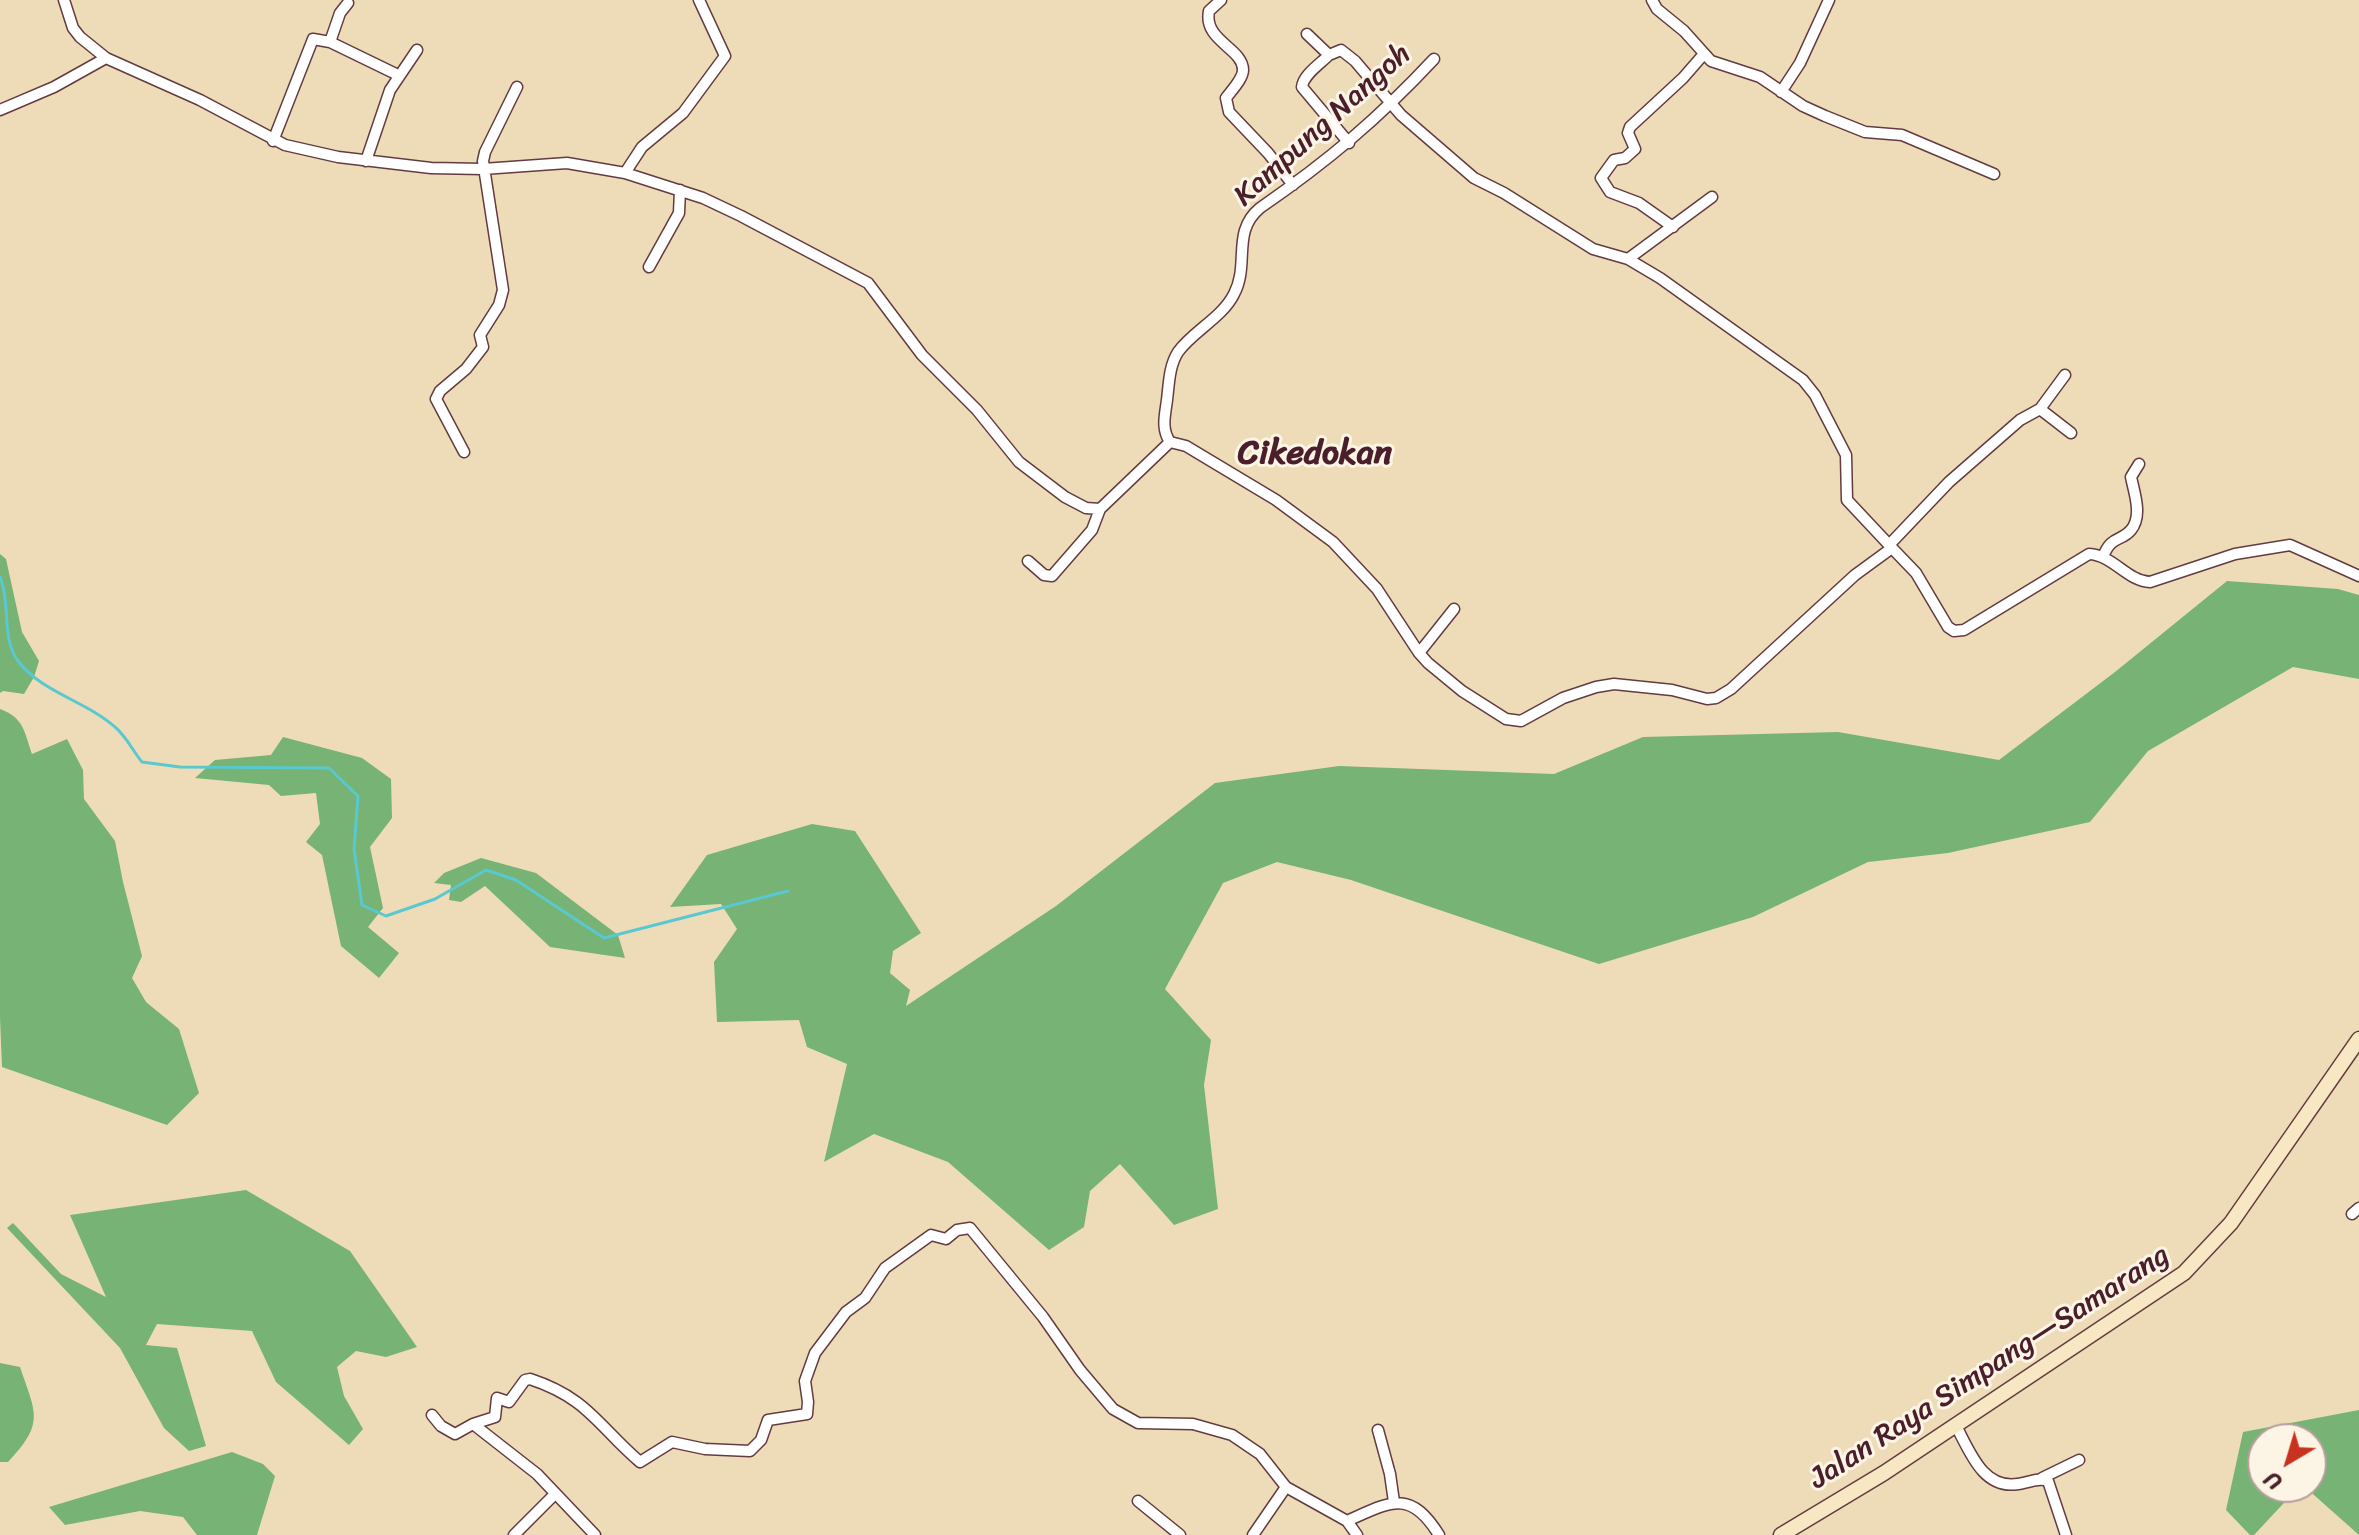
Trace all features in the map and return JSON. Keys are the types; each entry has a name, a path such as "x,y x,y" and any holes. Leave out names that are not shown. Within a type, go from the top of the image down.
{"main road":[{"name":"Jalan Raya Simpang—Samarang","path":"1781,1535 1884,1473 2184,1273 2231,1223 2359,1039"}],"street":[{"path":"64,0 73,28 106,58 200,100 273,141 308,152 431,168 483,169 567,163 625,173 680,190 741,216 868,283 922,355 977,410 1019,462 1065,497 1086,508 1100,509"},
{"path":"625,173 642,147 683,113 726,55 699,0"},
{"path":"1221,0 1209,11 1209,25 1243,68 1226,98 1229,112 1293,185"},
{"path":"1652,0 1657,9 1684,31 1711,61 1760,77 1814,111 1857,129 1902,135 1994,174"},
{"path":"1781,92 1800,63 1829,0"},
{"path":"330,42 340,13 348,3"},
{"path":"1307,34 1329,55"},
{"path":"273,141 312,40 330,42 398,75"},
{"path":"366,161 383,107 398,75 417,50"},
{"path":"1349,143 1302,87 1302,82 1329,55 1341,50 1401,115 1474,178 1504,193 1593,249 1628,259 1660,278 1803,380 1815,395 1846,455 1847,500 1916,573 1948,627 1957,631 1964,630 2082,557 2093,554 2103,557 2138,580 2150,582 2235,554 2290,545 2359,576"},
{"path":"1673,227 1639,203 1610,192 1601,178 1614,160 1625,158 1635,149 1628,133 1630,127 1703,55"},
{"path":"0,110 38,95 106,58"},
{"name":"Kampung Nangoh","path":"1170,442 1164,421 1171,370 1177,354 1204,329 1235,292 1247,221 1260,208 1349,143 1392,104 1434,59"},
{"path":"464,452 436,399 440,391 465,371 483,347 480,335 501,298 502,280 483,169 485,152 517,87"},
{"path":"649,267 679,213 680,190"},
{"path":"1628,259 1712,197"},
{"path":"1028,561 1044,575 1052,576 1092,530 1100,509 1170,442 1186,446 1276,500 1333,542 1377,589 1419,653 1462,691 1494,713 1511,720 1528,718 1563,698 1614,684 1672,690 1711,699 1731,689 1891,546 1949,482 2020,420 2040,409 2065,375"},
{"path":"2040,409 2071,433"},
{"path":"2103,557 2111,541 2131,530 2134,523 2136,495 2131,477 2139,464"},
{"path":"1419,653 1454,609"},
{"path":"432,1415 441,1426 455,1434 493,1418 497,1399 509,1402 527,1379 570,1396 640,1462 672,1442 705,1449 750,1451 761,1440 768,1420 807,1414 805,1381 812,1358 846,1312 865,1298 885,1268 931,1235 946,1239 957,1230 970,1228 1113,1409 1138,1423 1193,1424 1232,1435 1260,1454 1286,1487 1347,1521 1357,1535"},
{"path":"473,1424 531,1469 595,1535"},
{"path":"1950,1427 1990,1479 2010,1485 2042,1478 2079,1460"},
{"path":"1378,1430 1394,1502"},
{"path":"2042,1478 2051,1486 2066,1535"},
{"path":"1253,1535 1286,1487"},
{"path":"514,1535 555,1494"},
{"path":"1138,1501 1180,1535"},
{"path":"1347,1521 1394,1502 1404,1502 1421,1510 1439,1535"}],"green space":[{"path":"0,554 6,559 22,632 39,661 24,694 0,693"},
{"path":"2227,581 2338,589 2359,595 2359,679 2293,667 2148,751 2090,822 1948,853 1868,862 1753,917 1599,964 1351,880 1277,862 1223,883 1165,989 1211,1040 1204,1085 1218,1209 1174,1225 1120,1164 1090,1191 1084,1227 1049,1250 948,1162 874,1134 824,1162 847,1064 807,1047 799,1020 717,1022 714,962 737,929 721,904 670,907 707,855 812,824 855,831 921,933 893,951 890,973 910,990 906,1006 1056,906 1215,783 1339,766 1554,774 1643,737 1838,732 1999,760 2115,672"},
{"path":"0,709 19,721 32,754 67,739 83,770 84,799 115,841 142,956 132,978 146,1002 179,1029 199,1093 167,1125 2,1067"},
{"path":"283,737 362,758 391,779 392,818 370,847 383,908 368,927 399,953 379,978 341,946 322,855 306,842 320,824 316,793 281,796 269,785 195,778 215,760 271,755"},
{"path":"481,858 536,873 618,935 625,958 550,947 485,886 461,902 449,900 451,885 434,883 444,873"},
{"path":"246,1190 350,1251 417,1347 386,1357 356,1351 337,1367 344,1396 363,1429 349,1445 276,1382 252,1331 157,1324 146,1345 177,1348 206,1446 189,1451 164,1428 120,1348 7,1228 13,1223 61,1274 106,1297 70,1215"},
{"path":"0,1363 20,1367 34,1418 28,1437 8,1462 0,1462"},
{"path":"2359,1410 2359,1535 2323,1503 2327,1503 2327,1423 2290,1423"},
{"path":"2247,1431 2247,1503 2284,1503 2254,1535 2250,1535 2226,1510 2243,1432"},
{"path":"232,1452 263,1464 275,1476 257,1535 197,1535 183,1517 140,1511 65,1525 49,1507"}],"waterway":[{"path":"0,577 10,642 18,661 39,681 115,727 142,762 180,767 329,768 358,796 354,849 362,905 386,916 435,899 486,870 516,880 604,938 788,891"}],"district":[{"name":"Cikedokan","path":"1315,454"}]}
